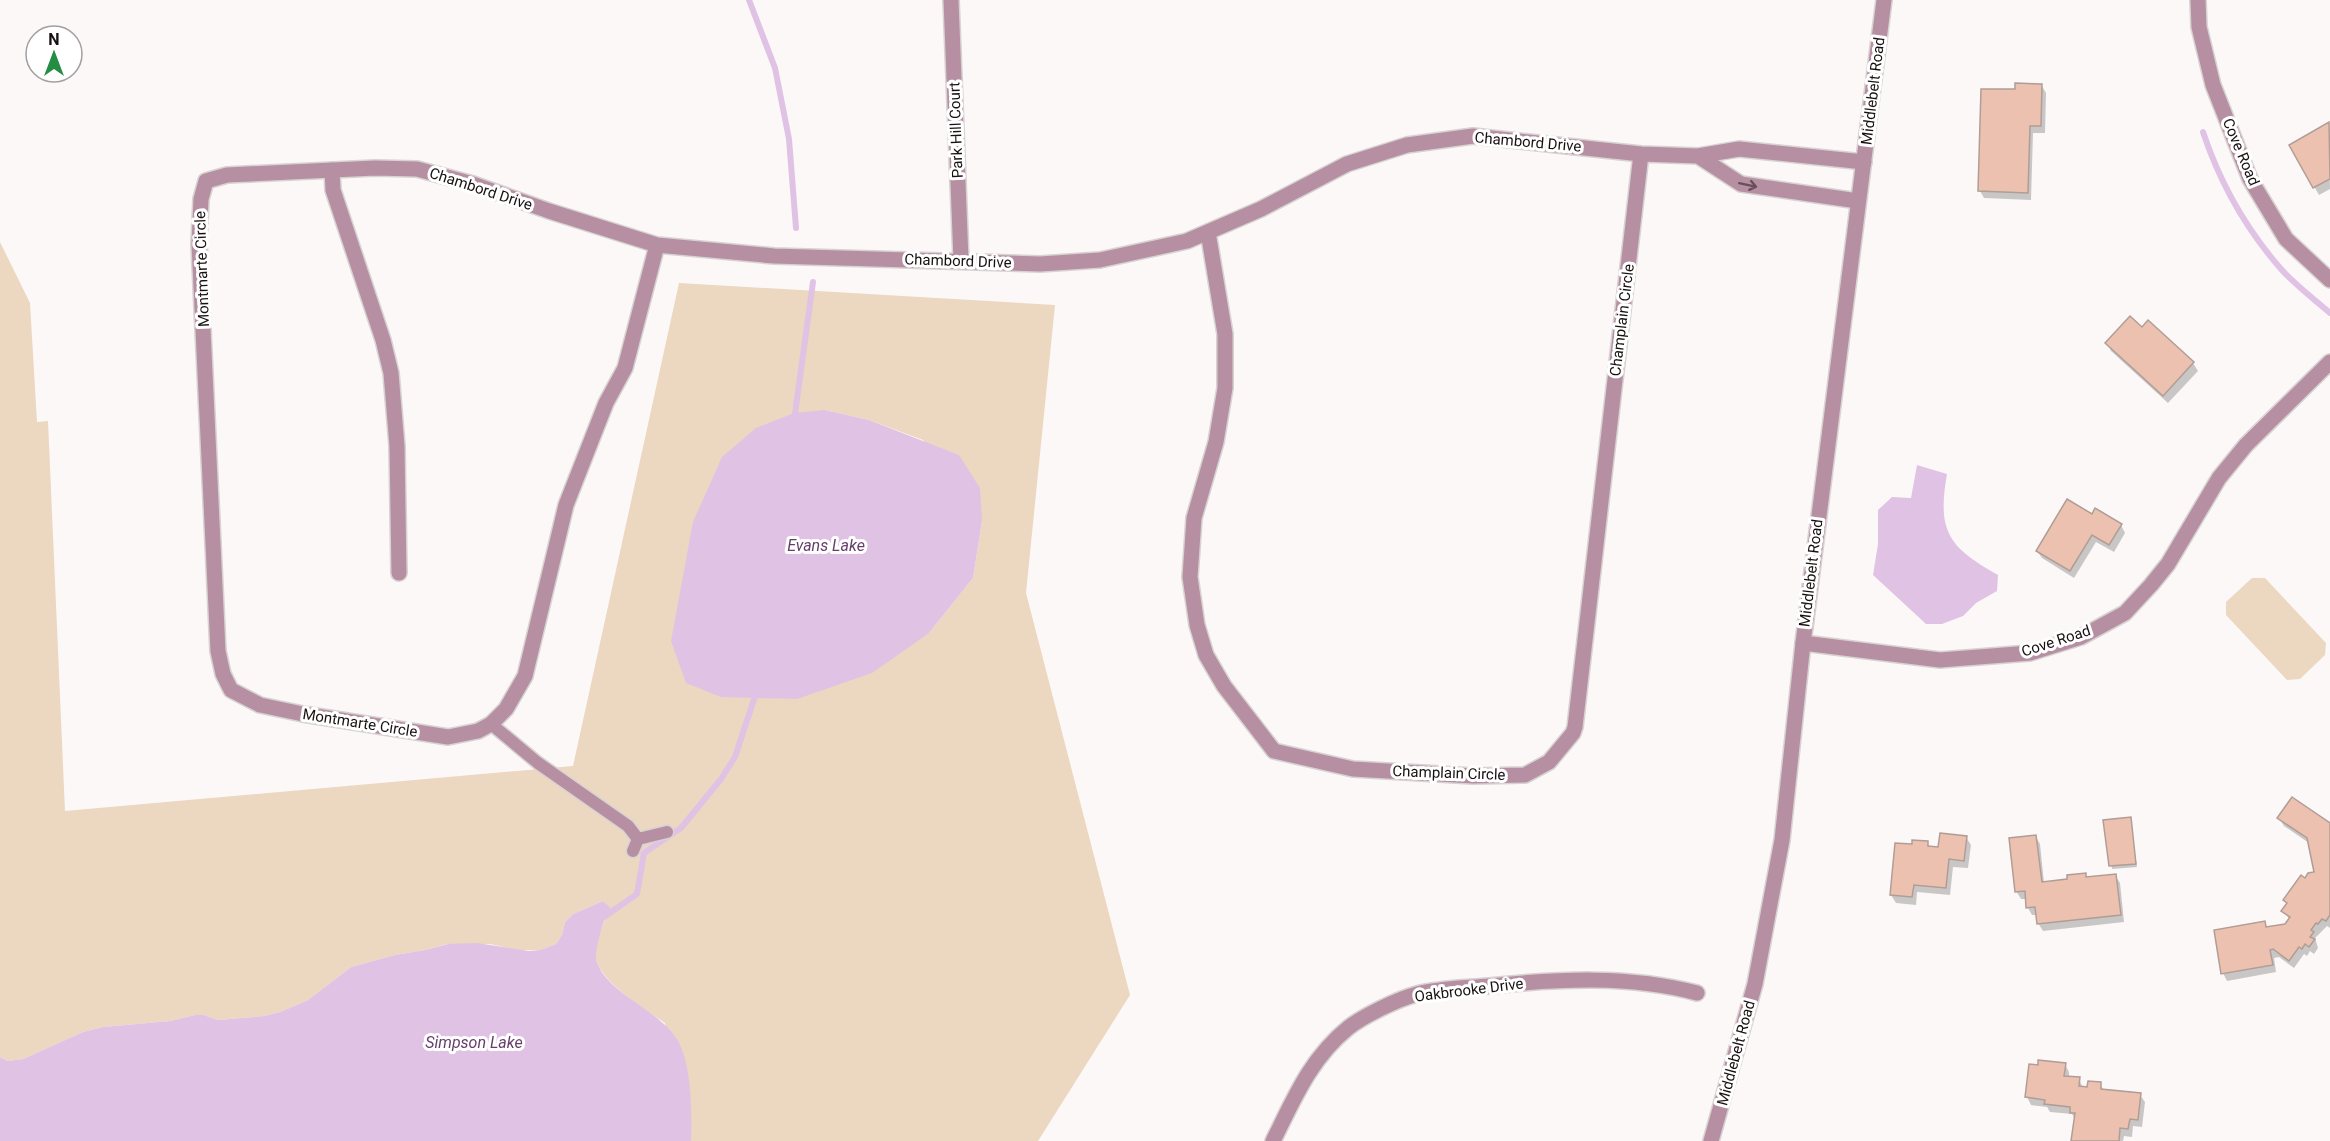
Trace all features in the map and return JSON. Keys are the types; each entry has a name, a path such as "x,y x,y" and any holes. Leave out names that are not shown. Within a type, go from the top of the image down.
{"street":[{"name":"Park Hill Court","path":"951,0 961,260"},
{"name":"Middlebelt Road","path":"1712,1141 1764,946 1782,840 1803,643 1884,0"},
{"name":"Cove Road","path":"2198,0 2199,27 2213,85 2250,179 2286,239 2330,280"},
{"name":"Chambord Drive","path":"206,181 227,176 332,170 417,169 473,184 657,245 774,256 1040,264 1100,260 1187,241 1261,209 1347,164 1407,145 1473,136 1641,154 1698,156 1739,149 1864,162"},
{"name":"Champlain Circle","path":"1208,232 1225,334 1225,388 1216,442 1194,518 1190,577 1197,625 1206,655 1224,686 1274,751 1353,769 1473,776 1526,775 1549,762 1573,733 1575,727 1641,154"},
{"path":"1698,156 1741,184 1858,201"},
{"path":"332,170 333,190 383,340 391,373 397,446 399,573"},
{"name":"Montmarte Circle","path":"206,181 201,199 199,244 218,651 223,674 231,690 260,705 448,737 478,732 491,724 506,709 525,676 566,505 606,403 625,368 657,245"},
{"name":"Cove Road","path":"1803,643 1940,660 2030,653 2081,637 2125,613 2151,585 2168,564 2219,478 2246,445 2330,362"},
{"name":"Oakbrooke Drive","path":"1273,1141 1305,1076 1325,1050 1349,1027 1416,994 1524,982 1584,980 1654,983 1697,993"}],"lane":[{"path":"491,724 538,763 628,826 636,845 667,832"}],"shaded area":[{"path":"0,242 30,303 37,422 48,421 65,811 573,766 679,283 1055,305 1026,593 1130,995 1038,1141 691,1141 691,1132 665,1023 619,990 603,974 598,965 597,944 604,920 611,908 603,901 573,914 565,922 562,935 556,944 540,950 519,950 490,944 447,944 351,967 308,1000 280,1012 264,1016 218,1020 204,1015 195,1015 170,1021 103,1027 83,1032 23,1059 8,1061 0,1057","holes":["825,410 869,420 923,440 982,521 973,578 929,633"]},
{"path":"2252,578 2265,578 2326,643 2325,655 2300,679 2287,680 2226,615 2226,602"}],"water":[{"name":"Evans Lake","path":"825,410 869,420 959,455 980,488 982,521 973,578 929,633 872,673 797,699 721,697 686,683 671,641 693,522 722,457 756,428 794,413"},
{"path":"1917,465 1947,474 1944,510 1950,535 1957,546 1998,575 1997,591 1976,603 1963,616 1942,624 1926,624 1873,575 1878,544 1878,510 1892,497 1911,498"},
{"name":"Simpson Lake","path":"603,901 611,908 601,930 596,952 598,965 614,986 660,1021 678,1041 689,1076 691,1141 0,1141 0,1057 8,1061 23,1059 83,1032 103,1027 170,1021 195,1015 204,1015 218,1020 264,1016 280,1012 308,1000 351,967 448,944 477,943 529,951 540,950 556,944 562,935 565,922 573,914"}],"building":[{"path":"2015,83 2042,84 2041,126 2030,126 2028,193 1978,191 1981,89 2015,89"},
{"path":"2329,122 2330,179 2313,188 2289,145"},
{"path":"2130,316 2142,327 2148,320 2194,362 2163,396 2105,343"},
{"path":"2067,499 2092,514 2095,508 2122,524 2109,545 2092,535 2070,571 2036,551"},
{"path":"2292,797 2330,823 2330,915 2326,921 2322,919 2318,924 2316,923 2311,930 2314,932 2310,937 2315,939 2309,947 2305,944 2302,949 2299,947 2289,961 2273,949 2270,950 2273,965 2221,974 2214,930 2265,921 2266,927 2285,924 2290,917 2281,911 2287,903 2283,900 2301,875 2305,878 2308,873 2314,872 2307,838 2277,818"},
{"path":"2131,817 2136,864 2109,866 2103,820"},
{"path":"1940,833 1967,836 1964,861 1949,859 1946,888 1914,885 1912,897 1890,895 1895,843 1912,844 1912,840 1928,841 1928,846 1938,847"},
{"path":"2036,835 2042,882 2067,879 2067,875 2086,873 2086,877 2116,874 2121,915 2037,924 2035,907 2026,908 2025,891 2015,892 2009,838"},
{"path":"2038,1060 2066,1063 2064,1076 2080,1077 2079,1086 2087,1087 2088,1081 2101,1082 2101,1089 2141,1093 2138,1120 2130,1119 2128,1129 2120,1128 2119,1141 2071,1141 2075,1113 2070,1113 2070,1107 2044,1104 2045,1100 2025,1097 2029,1064 2038,1065"}],"waterway":[{"path":"749,0 775,68 789,139 796,228"},
{"path":"2203,132 2217,169 2235,205 2256,238 2286,275 2330,313"},
{"path":"794,421 813,282"},
{"path":"604,917 637,894 644,853 681,828 721,779 735,757 757,690"}]}
